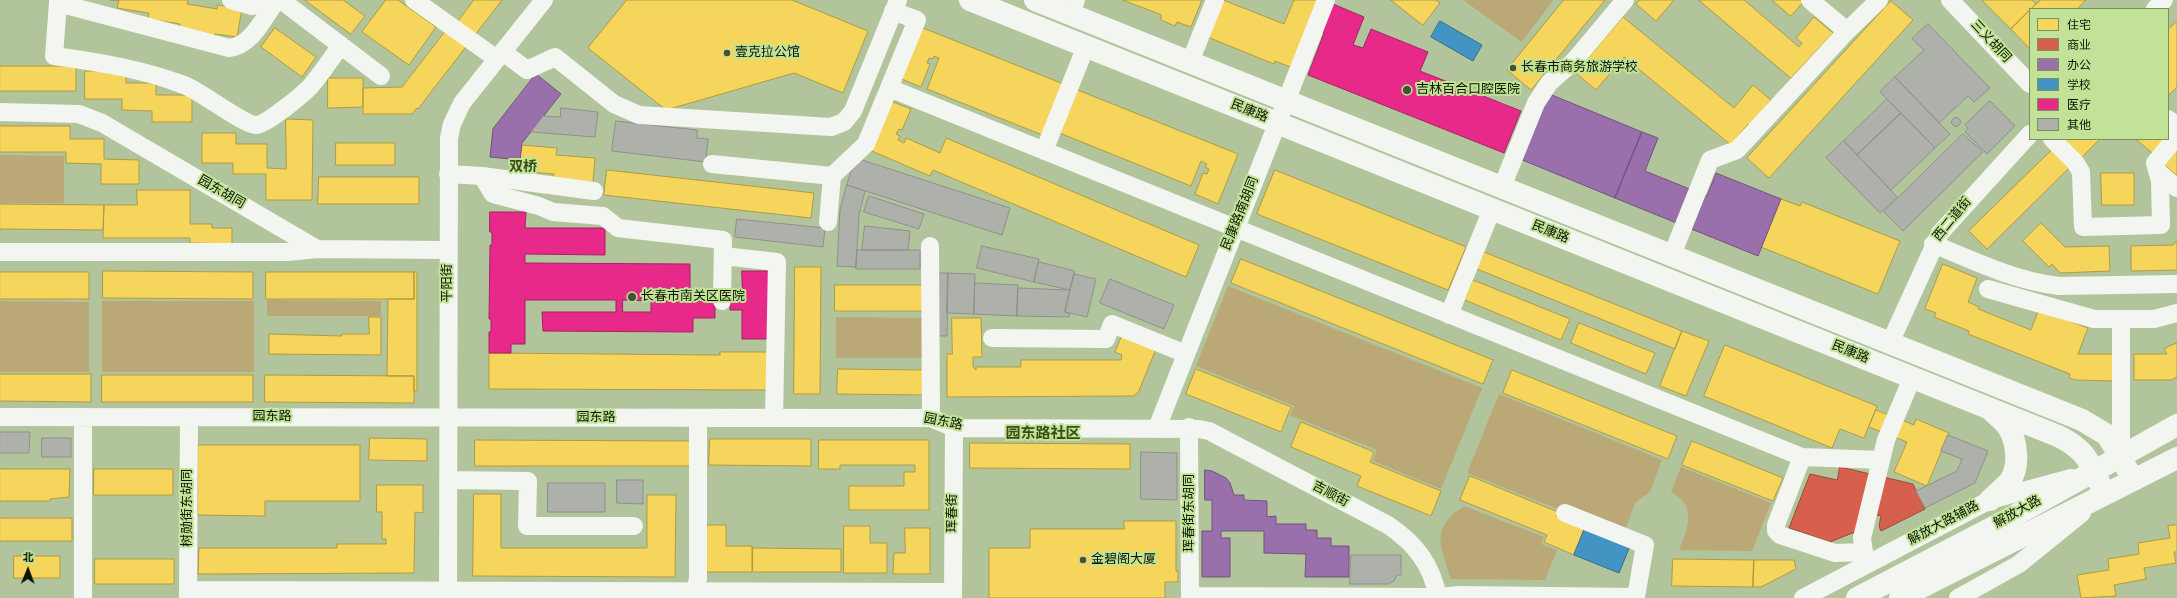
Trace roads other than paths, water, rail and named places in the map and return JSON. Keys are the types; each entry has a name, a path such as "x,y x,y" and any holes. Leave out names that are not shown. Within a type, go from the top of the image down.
{"main road":[{"name":"民康路","path":"970,0 2070,442 2084,453 2105,494"},
{"name":"民康路","path":"1035,0 1073,7 1190,62 2088,423 2107,435 2121,456 2133,479"},
{"path":"1990,409 2012,434 2016,461 2015,471 2010,481 1990,500"},
{"name":"解放大路","path":"1857,598 2004,521 2177,425"},
{"name":"解放大路","path":"1900,598 2177,458"}],"street":[{"path":"231,0 252,6 257,0"},
{"path":"277,0 247,42 238,48 229,48 58,1 54,56 123,66 184,85 200,92 247,123 257,125 269,120 310,87 341,45"},
{"path":"281,0 382,76"},
{"path":"414,0 500,56 527,70 554,57 614,104 639,115 831,127 844,122 853,111 895,5 917,20 866,144 832,176 828,222"},
{"name":"平阳街","path":"448,594 449,138 456,113 544,0"},
{"path":"1190,62 1215,0"},
{"name":"民康路南胡同","path":"1157,428 1326,0"},
{"path":"1502,187 1536,103 1550,83 1574,61 1625,0"},
{"path":"1810,0 1847,31"},
{"path":"1672,255 1710,160 1737,150 1847,31 1878,0"},
{"name":"三义胡同","path":"1950,0 2029,83"},
{"path":"2155,8 2164,0"},
{"path":"1044,151 1086,46"},
{"path":"889,88 1802,458 1881,460"},
{"name":"园东胡同","path":"0,112 79,114 95,120 317,249 448,250"},
{"path":"2169,134 2174,123"},
{"name":"西二道街","path":"1890,343 1933,244 1951,219 2029,135"},
{"path":"2053,140 2075,162 2081,172 2083,227 2161,225 2158,172 2156,163 2166,140"},
{"path":"712,164 832,176"},
{"path":"2158,172 2177,188"},
{"path":"448,174 482,176 594,191"},
{"path":"482,176 493,194 539,206 553,212 602,216 618,228 723,240 722,301"},
{"path":"1450,316 1492,209"},
{"path":"1933,244 2005,274 2042,284 2059,286 2177,284"},
{"path":"930,246 931,418"},
{"path":"0,252 288,252 317,249"},
{"path":"723,256 777,262 774,418"},
{"path":"1988,289 2094,319 2154,319 2177,313"},
{"path":"2121,319 2121,456"},
{"path":"992,338 1106,338 1112,324 1186,354"},
{"path":"1802,458 1776,525 1776,531 1780,535 1835,553 1867,557 1862,538 1886,440 1912,378"},
{"name":"园东路","path":"0,416 931,418 954,428 1189,427"},
{"path":"83,417 83,598"},
{"name":"树勋街东胡同","path":"188,594 189,417"},
{"path":"695,594 698,578 698,418"},
{"name":"珲春街东胡同","path":"1189,427 1190,597"},
{"name":"吉顺街","path":"1189,427 1209,431 1388,525 1412,544 1426,560 1433,577 1438,598"},
{"name":"珲春街","path":"953,595 954,428"},
{"name":"解放大路辅路","path":"1803,598 1867,557 1990,500 2093,471"},
{"path":"448,480 528,481 527,526 634,526"},
{"path":"1958,598 2019,564 2105,494"},
{"path":"1190,597 1438,598 1459,595 1636,597 1645,545 1565,513"},
{"path":"188,594 953,595"}],"place":[{"name":"壹克拉公馆","path":"727,53"},
{"name":"长春市商务旅游学校","path":"1513,68"},
{"name":"吉林百合口腔医院","path":"1407,90"},
{"name":"长春市南关区医院","path":"632,297"},
{"name":"金碧阁大厦","path":"1083,560"}],"district":[{"name":"双桥","path":"523,168"},
{"name":"园东路社区","path":"1043,435"}]}
